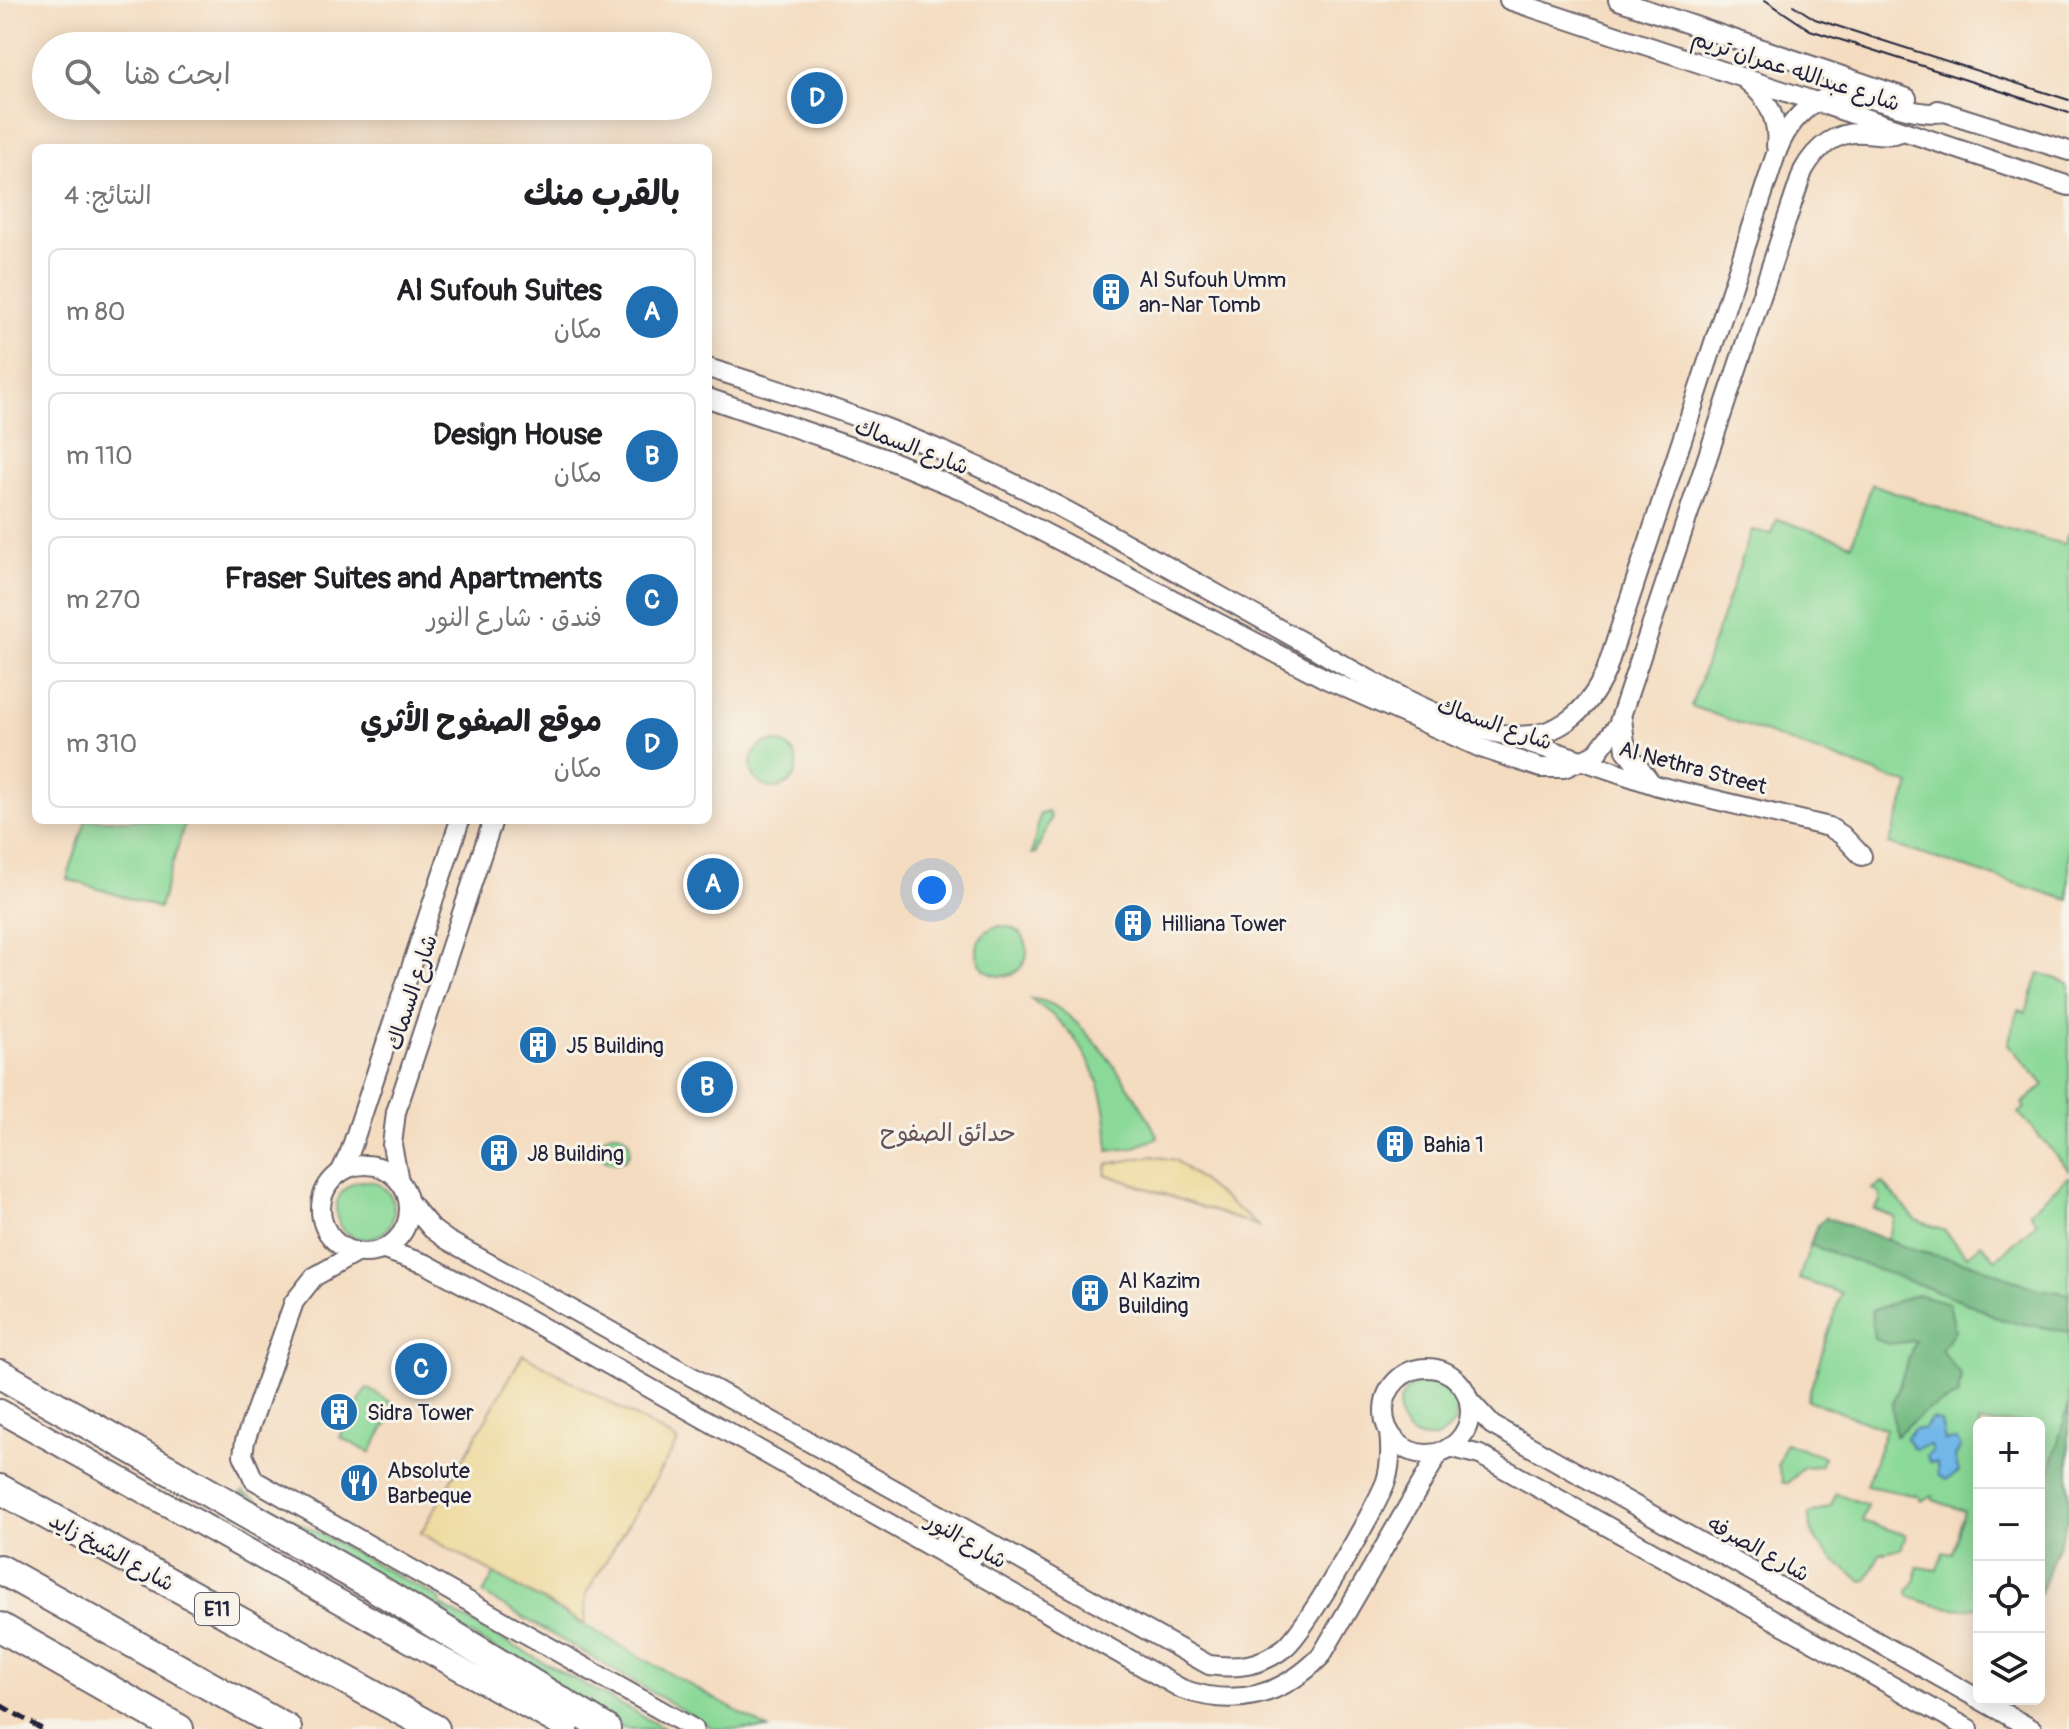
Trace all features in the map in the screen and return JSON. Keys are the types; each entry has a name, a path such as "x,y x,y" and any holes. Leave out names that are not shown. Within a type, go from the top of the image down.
{"highway":[{"path":"0,1374 373,1586 606,1729"},
{"name":"شارع الشيخ زايد","path":"0,1489 435,1729"},
{"path":"0,1569 287,1729"},
{"path":"0,1627 179,1729"}],"main road":[{"path":"0,1411 567,1729"}],"street":[{"name":"شارع عبدالله عمران تريم","path":"1509,0 2069,186"},
{"name":"شارع عبدالله عمران تريم","path":"1618,0 2069,151"},
{"path":"1742,77 1768,103 1775,120 1775,157"},
{"path":"1815,102 1847,93 1921,114 1946,112"},
{"name":"شارع السماك","path":"712,369 874,421 992,471 1358,673 1458,720 1504,735 1545,733 1566,723 1590,701 1599,687 1775,157 1790,125 1815,102"},
{"path":"1585,761 1605,747 1622,714 1803,171 1810,158 1833,138 1847,133 1886,136 1903,131"},
{"name":"شارع السماك","path":"712,399 889,460 962,490 1285,659 1434,729 1541,768 1564,768 1585,761"},
{"path":"1622,714 1622,732 1632,761 1658,786"},
{"name":"Al Nethra Street","path":"1504,735 1658,786 1829,827 1842,835 1862,856"},
{"name":"شارع السماك","path":"340,1173 350,1152 459,824"},
{"name":"شارع السماك","path":"399,1181 392,1145 396,1112 492,824"},
{"path":"356,1253 331,1238 321,1211 329,1183 340,1173 364,1165 389,1172 399,1181 409,1202 405,1230 384,1250 356,1253 314,1277 294,1302 245,1441 243,1455 254,1480 694,1729"},
{"name":"شارع النور","path":"409,1202 432,1229 447,1240 1191,1658 1209,1665 1243,1667 1285,1647 1306,1624 1382,1491 1391,1456 1389,1432"},
{"name":"شارع النور","path":"384,1250 426,1264 1182,1689 1225,1700 1249,1697 1290,1682 1321,1656 1445,1450"},
{"path":"1445,1450 1467,1427 1469,1400 1458,1381 1445,1371 1430,1367 1413,1369 1398,1377 1388,1391 1384,1416 1389,1432 1407,1449 1423,1454 1445,1450 1470,1451 1969,1729"},
{"name":"شارع الصرفه","path":"1469,1400 1492,1425 2032,1729"},
{"path":"1508,1471 1499,1457 1503,1445 1509,1442 1526,1444"},
{"path":"897,1528 915,1527 975,1555 984,1549 984,1542"}],"green space":[{"path":"1872,484 1964,517 2064,544 2069,532 2069,900 1889,844 1910,785 1691,706 1752,530 1772,534 1777,519 1852,544"},
{"path":"774,742 790,749 797,765 790,781 774,788 758,781 751,765 758,749"},
{"path":"1048,812 1051,818 1036,853 1032,854 1040,814"},
{"path":"85,824 185,824 159,908 67,879"},
{"path":"1002,926 1019,934 1027,951 1019,968 1002,976 985,968 977,951 985,934"},
{"path":"2039,973 2069,983 2069,1170 2019,1113 2025,1108 2022,1104 2044,1085 2008,1044 2018,1010 2026,1012"},
{"path":"1030,999 1047,1003 1066,1014 1086,1032 1122,1077 1158,1138 1132,1148 1108,1151 1104,1106 1090,1064 1066,1028"},
{"path":"615,1133 621,1134 629,1142 629,1154 621,1162 615,1163 609,1162 601,1154 600,1148 601,1142 609,1134"},
{"path":"2069,1176 2069,1481 2045,1557 2045,1417 1973,1417 1973,1608 1943,1607 1909,1596 1908,1591 1916,1579 1917,1567 1937,1570 1943,1552 1952,1554 1964,1511 1933,1500 1933,1495 1921,1501 1918,1496 1866,1486 1886,1429 1807,1400 1841,1293 1799,1279 1817,1225 1885,1248 1895,1217 1874,1209 1880,1202 1880,1194 1872,1189 1883,1183 1916,1220 1945,1231 1967,1256 1981,1244 1996,1259 2037,1222 2029,1212"},
{"path":"365,1181 386,1189 394,1210 386,1231 365,1239 344,1231 336,1210 344,1189"},
{"path":"1826,1217 1916,1251 1974,1264 2035,1288 2069,1294 2069,1332 2002,1320 1966,1302 1810,1245 1817,1225"},
{"path":"1917,1294 1949,1303 1955,1331 1941,1350 1961,1375 1958,1396 1927,1410 1895,1436 1892,1405 1915,1341 1888,1344 1874,1339 1871,1311"},
{"path":"1428,1381 1449,1389 1457,1410 1449,1431 1428,1439 1407,1431 1399,1410 1407,1389"},
{"path":"367,1388 397,1406 370,1453 340,1437"},
{"path":"2069,1404 2069,1517 2045,1580 2045,1489"},
{"path":"1785,1443 1824,1457 1820,1466 1803,1467 1788,1483 1783,1483 1778,1465"},
{"path":"243,1492 440,1599 441,1606 665,1729 625,1729 240,1494"},
{"path":"1836,1493 1867,1505 1862,1521 1906,1535 1901,1549 1880,1554 1867,1580 1862,1581 1845,1569 1813,1535 1809,1514 1831,1506"},
{"path":"494,1574 768,1729 715,1729 483,1594"}],"sand":[{"path":"1151,1156 1175,1160 1260,1227 1105,1174 1108,1164"},
{"path":"523,1354 678,1441 586,1594 585,1624 421,1533"}],"water":[{"path":"1932,1419 1941,1422 1945,1441 1956,1440 1961,1446 1955,1457 1959,1472 1946,1480 1938,1475 1937,1463 1929,1462 1930,1445 1914,1449 1906,1438 1914,1429 1923,1429"}],"tram line":[{"path":"1765,0 1810,30 2069,113"},
{"path":"1793,5 1815,19 2069,100"}],"railway":[{"path":"0,1705 42,1729"}],"place":[{"name":"موقع الصفوح الأثري","path":"817,98"},
{"name":"Al Sufouh Umm an-Nar Tomb","path":"1111,292"},
{"name":"Al Sufouh Suites","path":"713,884"},
{"name":"Hilliana Tower","path":"1133,923"},
{"name":"J5 Building","path":"538,1045"},
{"name":"Design House","path":"707,1087"},
{"name":"Bahia 1","path":"1395,1144"},
{"name":"J8 Building","path":"499,1153"},
{"name":"Al Kazim Building","path":"1090,1293"},
{"name":"Fraser Suites and Apartments","path":"421,1369"},
{"name":"Sidra Tower","path":"339,1412"},
{"name":"Absolute Barbeque","path":"359,1483"}],"district":[{"name":"حدائق الصفوح","path":"948,1133"}]}
